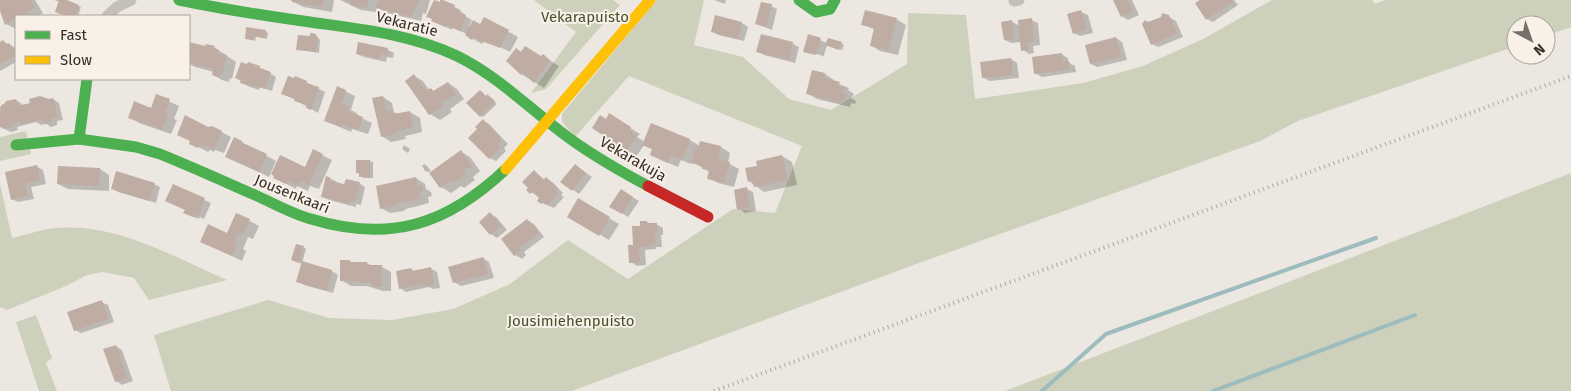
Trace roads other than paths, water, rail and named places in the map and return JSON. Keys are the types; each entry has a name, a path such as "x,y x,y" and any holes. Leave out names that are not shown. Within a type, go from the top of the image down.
{"street":[{"path":"108,15 117,7 131,0"},
{"name":"Vekaratie","path":"179,0 231,11 378,31 414,39 446,50 483,71 547,121"},
{"name":"Jousenkaari","path":"16,145 79,139 123,144 154,152 309,219 329,225 357,230 383,230 419,224 466,204 490,186 510,166 650,0"},
{"path":"799,0 816,12 830,9 836,0"},
{"path":"79,139 87,80"},
{"name":"Vekarakuja","path":"547,121 573,141 626,175 708,217"}],"waterway":[{"path":"1042,391 1106,334 1376,238"},
{"path":"1213,391 1415,315"}],"railway":[{"path":"714,391 1571,76"}],"park label":[{"name":"Vekarapuisto","path":"585,17"},
{"name":"Jousimiehenpuisto","path":"571,321"}]}
